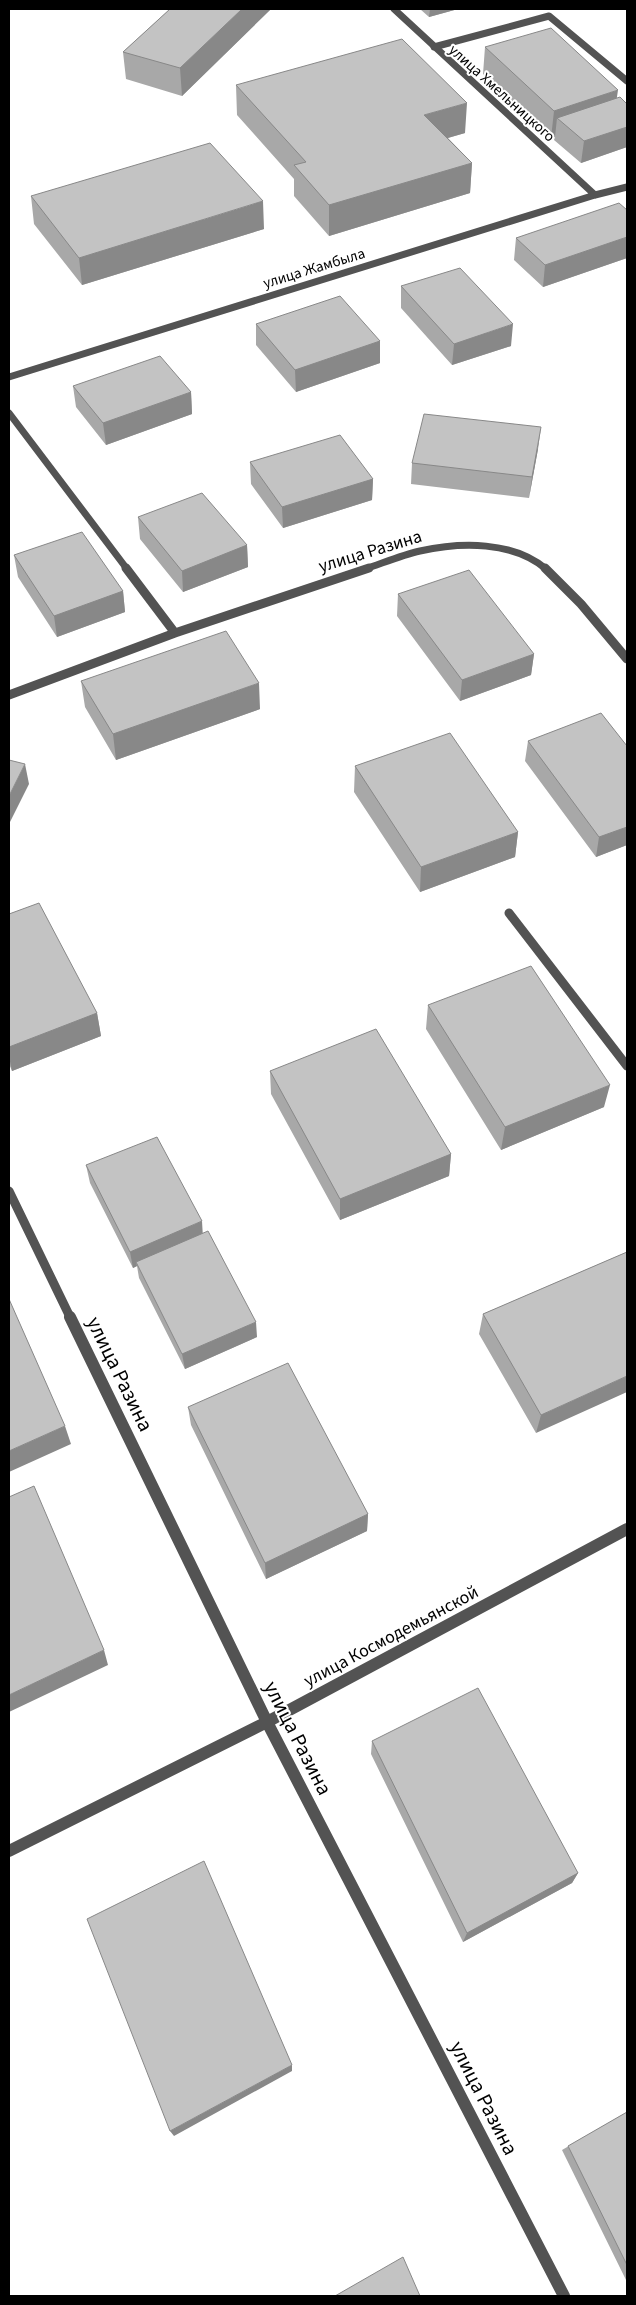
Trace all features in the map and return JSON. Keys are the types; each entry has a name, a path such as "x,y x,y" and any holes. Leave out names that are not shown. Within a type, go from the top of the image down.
{"street":[{"name":"улица Хмельницкого","path":"394,9 595,195"},
{"path":"540,9 627,81"},
{"path":"434,47 549,16"},
{"name":"улица Жамбыла","path":"9,377 595,195 627,187"},
{"path":"9,413 175,633"},
{"name":"улица Разина","path":"9,695 175,633 420,550 458,546 496,547 529,557 552,573 627,659"},
{"path":"509,913 627,1066"},
{"name":"улица Разина","path":"9,1191 267,1722 564,2296"},
{"name":"улица Космодемьянской","path":"9,1850 267,1722 627,1529"}],"building":[{"path":"170,9 242,9 180,68 123,52"},
{"path":"551,28 618,90 554,111 485,47"},
{"path":"402,39 467,103 424,115 472,163 329,205 294,165 306,162 236,85"},
{"path":"620,97 627,104 627,127 584,141 557,118"},
{"path":"210,143 263,201 79,258 31,196"},
{"path":"619,203 627,210 627,237 545,265 516,238"},
{"path":"460,268 513,324 454,344 401,286"},
{"path":"340,296 380,341 295,370 256,324"},
{"path":"160,356 191,392 103,423 73,386"},
{"path":"424,414 541,427 532,477 412,463"},
{"path":"340,435 373,479 282,507 250,462"},
{"path":"202,493 247,545 182,571 138,517"},
{"path":"82,532 123,591 54,616 14,555"},
{"path":"469,570 534,654 462,680 398,594"},
{"path":"226,631 259,683 113,734 81,681"},
{"path":"601,713 627,746 627,827 599,837 528,741"},
{"path":"450,733 518,832 421,867 355,766"},
{"path":"9,760 25,764 9,796"},
{"path":"39,903 97,1013 9,1047 9,914"},
{"path":"531,966 610,1085 505,1127 428,1005"},
{"path":"376,1029 451,1154 340,1199 270,1071"},
{"path":"157,1137 202,1221 130,1252 86,1165"},
{"path":"208,1231 256,1322 182,1354 136,1262"},
{"path":"627,1252 627,1376 541,1415 483,1314"},
{"path":"9,1299 65,1426 9,1451"},
{"path":"288,1363 368,1514 265,1563 188,1407"},
{"path":"34,1486 104,1650 9,1695 9,1497"},
{"path":"478,1688 578,1873 467,1933 372,1741"},
{"path":"204,1861 292,2065 170,2131 87,1919"},
{"path":"627,2112 627,2265 568,2146"},
{"path":"403,2257 420,2296 335,2296"}]}
